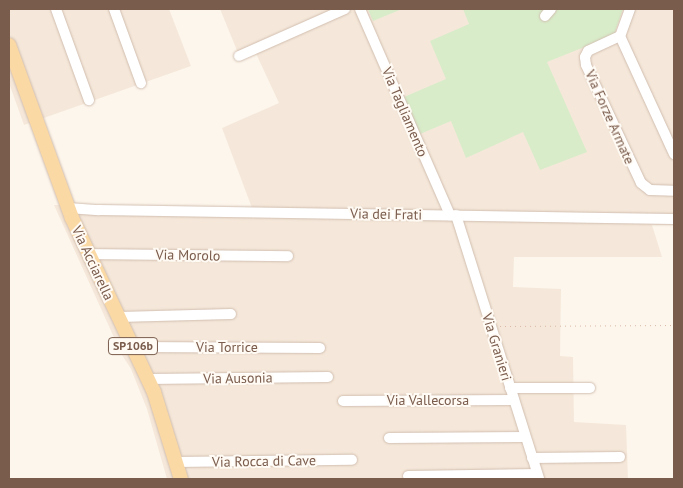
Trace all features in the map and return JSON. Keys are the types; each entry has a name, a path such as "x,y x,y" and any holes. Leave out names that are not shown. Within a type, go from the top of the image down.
{"main road":[{"name":"Via Acciarella","path":"9,45 70,213 148,379 181,479"}],"street":[{"path":"56,9 89,100"},
{"path":"114,9 141,83"},
{"path":"238,56 344,9"},
{"name":"Via Tagliamento","path":"360,9 453,215"},
{"path":"630,9 620,36 674,154"},
{"name":"Via Forze Armate","path":"620,36 588,51 586,63 641,183 650,190 674,190"},
{"name":"Via dei Frati","path":"70,213 99,210 674,219"},
{"name":"Via Granieri","path":"453,215 538,477"},
{"name":"Via Morolo","path":"88,254 288,256"},
{"path":"119,318 231,314"},
{"name":"Via Torrice","path":"134,347 320,348"},
{"name":"Via Ausonia","path":"148,379 328,377"},
{"path":"510,388 590,388"},
{"name":"Via Vallecorsa","path":"342,401 514,400"},
{"path":"389,438 526,437"},
{"path":"532,458 620,457"},
{"name":"Via Rocca di Cave","path":"176,462 352,460"},
{"path":"408,476 538,477"}],"path":[{"path":"490,326 674,324"}],"shaded area":[{"path":"9,9 169,9 191,66 24,125 9,83"},
{"path":"220,9 674,9 674,225 652,225 662,257 514,257 513,287 561,289 560,356 573,357 574,422 626,425 628,479 167,479 147,409 131,369 122,355 54,205 252,208 222,128 279,103 253,47 238,53"}],"green space":[{"path":"368,9 402,9 373,21"},
{"path":"463,9 623,9 614,35 547,62 587,152 540,170 523,132 466,158 451,121 420,134 404,97 446,79 430,41 469,24"}]}
